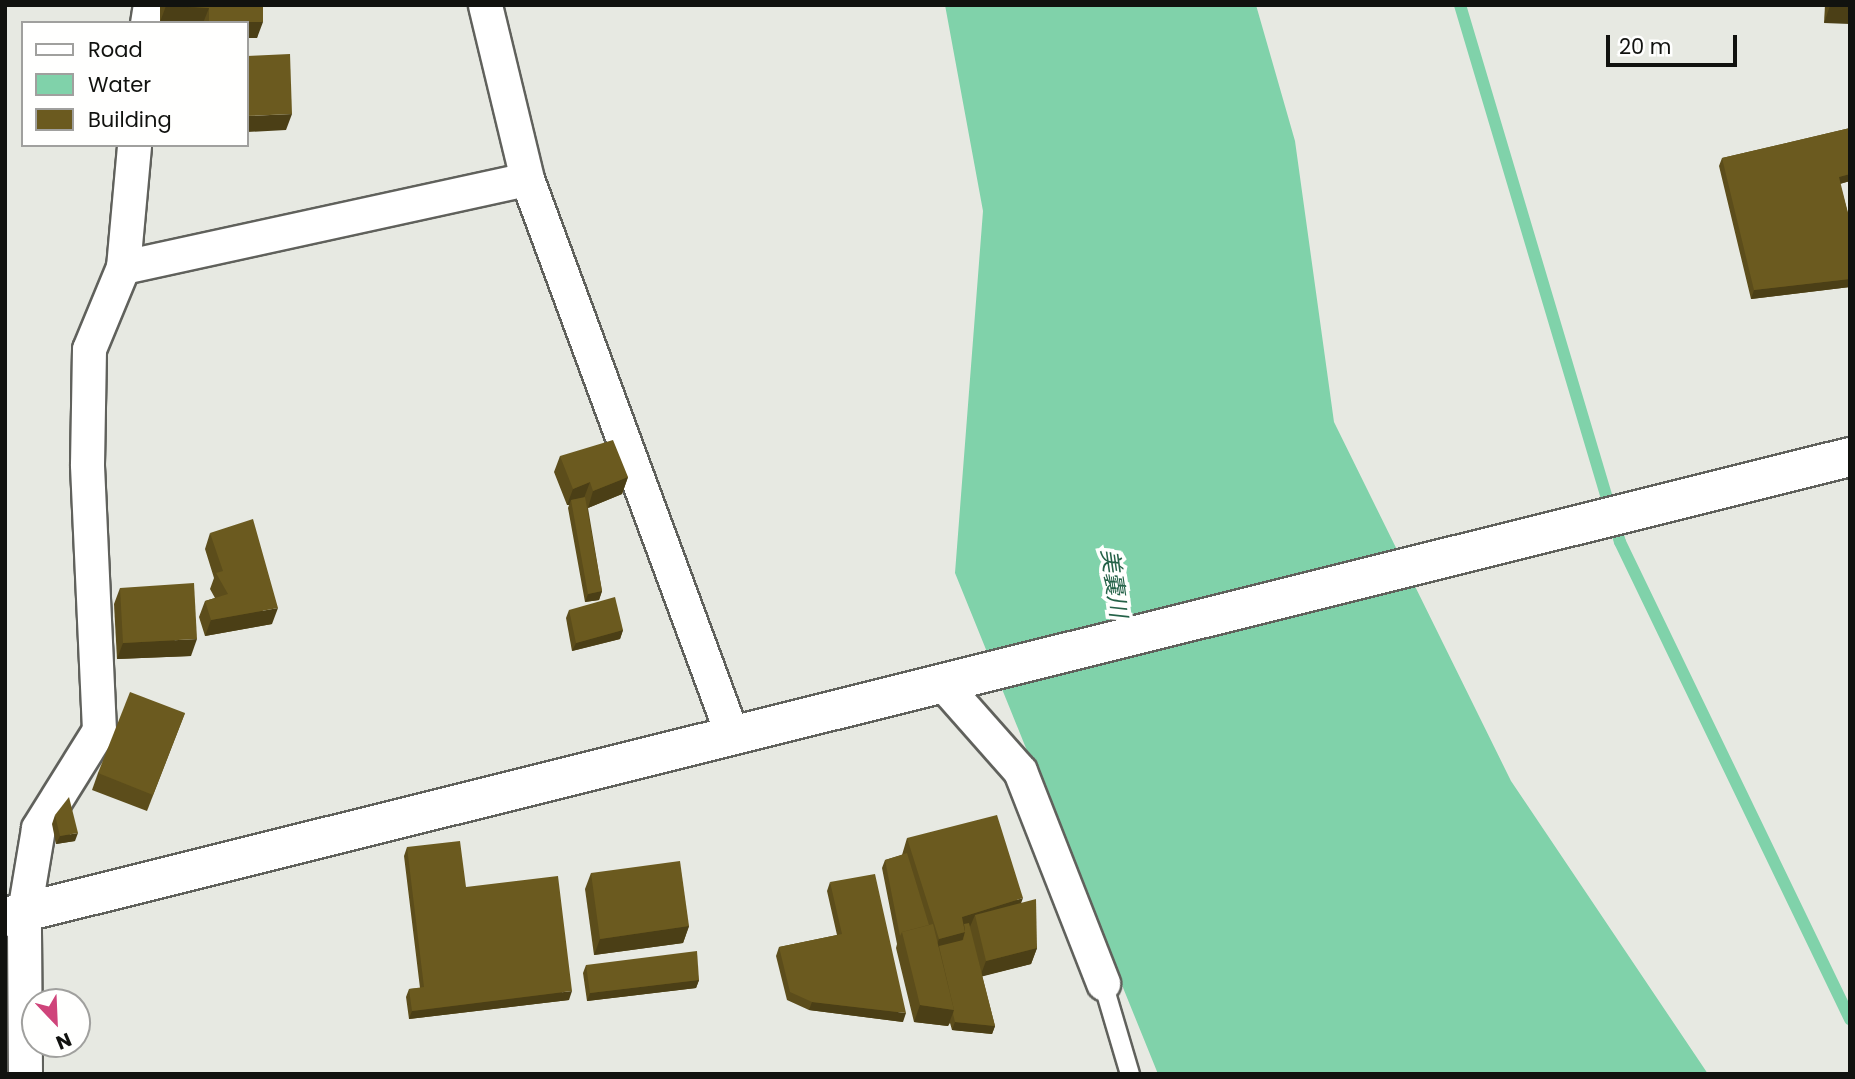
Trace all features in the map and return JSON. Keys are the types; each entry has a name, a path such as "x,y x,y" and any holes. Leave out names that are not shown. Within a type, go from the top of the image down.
{"street":[{"path":"485,5 527,179 731,732"},
{"path":"25,1074 14,914 38,828 99,730 87,464 89,349 123,267 134,147"},
{"path":"123,267 527,179"},
{"path":"14,914 731,732 943,684 1850,457"},
{"path":"943,684 1020,771 1103,982"}],"lane":[{"path":"1103,982 1130,1074"}],"water":[{"name":"美嚢川","path":"945,5 1256,5 1295,141 1334,422 1511,781 1708,1074 1158,1074 955,573 983,211"}],"building":[{"path":"166,5 263,5 263,22 209,21 209,8"},
{"path":"290,54 292,114 248,116 248,56"},
{"path":"1850,128 1850,174 1839,177 1850,221 1850,279 1754,290 1722,158"},
{"path":"613,440 628,477 593,491 590,482 573,489 560,456"},
{"path":"585,497 602,591 588,594 571,500"},
{"path":"253,519 278,608 211,620 205,601 228,594 216,573 223,571 210,533"},
{"path":"194,583 197,639 123,643 120,588"},
{"path":"615,597 623,630 576,643 569,610"},
{"path":"130,692 185,713 153,795 98,773"},
{"path":"69,797 78,833 60,836 55,815"},
{"path":"997,815 1023,898 962,917 965,932 939,939 907,838"},
{"path":"460,841 466,887 558,876 572,991 412,1011 409,989 424,987 407,847"},
{"path":"907,853 929,925 902,932 900,936 885,860"},
{"path":"680,861 689,926 600,939 591,873"},
{"path":"875,874 906,1013 812,1002 790,992 779,947 842,934 830,882"},
{"path":"1036,899 1037,948 986,961 975,915"},
{"path":"969,923 995,1026 955,1022 939,946 963,940 964,924"},
{"path":"933,924 954,1010 920,1005 902,932"},
{"path":"697,951 699,980 590,993 586,965"}],"waterway":[{"path":"1460,5 1620,542 1850,1019"}]}
